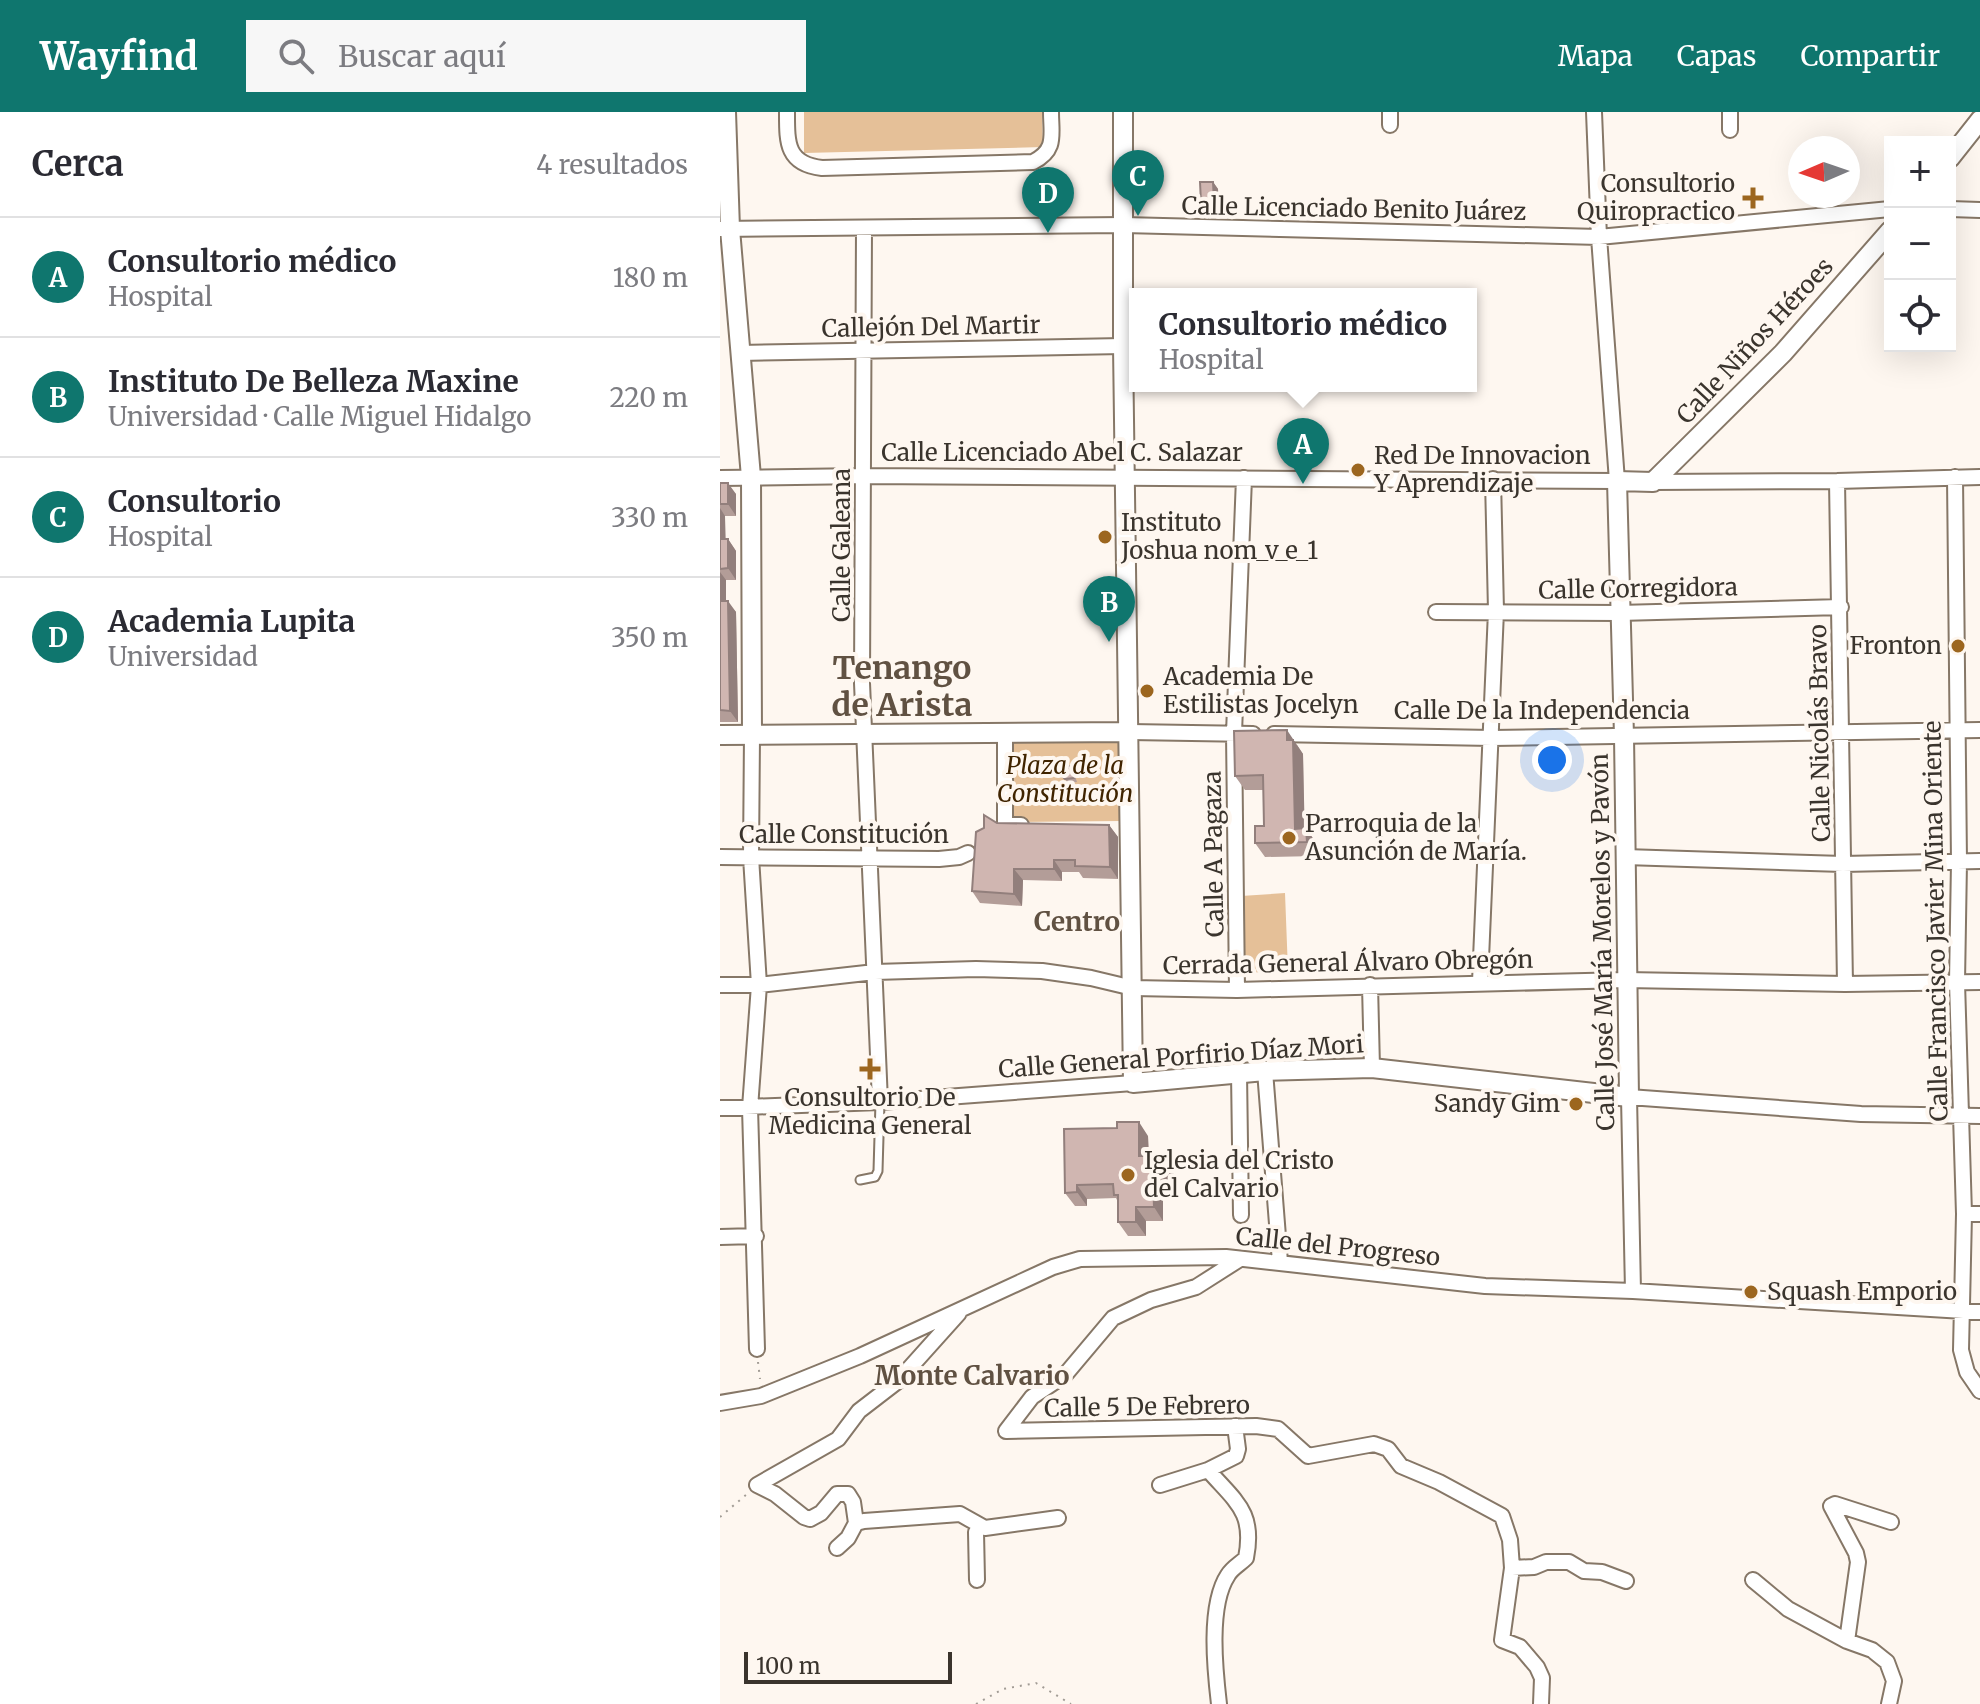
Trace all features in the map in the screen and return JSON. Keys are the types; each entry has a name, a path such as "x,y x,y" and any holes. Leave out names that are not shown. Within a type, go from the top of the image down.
{"street":[{"path":"726,112 725,229 751,477 751,857 759,985 750,1108 757,1349"},
{"path":"787,112 788,144 792,153 799,162 822,168 1033,162 1050,148 1051,112"},
{"path":"1123,112 1124,478 1130,732 1122,827 1133,988 1133,1083"},
{"name":"Calle José María Morelos y Pavón","path":"1594,112 1599,237 1617,481 1633,1291"},
{"path":"1730,112 1730,130"},
{"path":"1956,150 1980,120"},
{"path":"1956,209 1980,210"},
{"name":"Calle Licenciado Benito Juárez","path":"725,229 1124,225 1599,237 1884,210"},
{"name":"Calle Galeana","path":"864,228 862,683 880,1102"},
{"name":"Calle Niños Héroes","path":"1653,482 1783,353 1884,238"},
{"name":"Callejón Del Martir","path":"740,353 1123,346"},
{"name":"Calle Licenciado Abel C. Salazar","path":"720,478 864,476 1653,482 1980,477"},
{"name":"Calle Francisco Javier Mina Oriente","path":"1955,477 1959,862 1957,982 1964,1214 1961,1311 1964,1364 1980,1391"},
{"name":"Calle A Pagaza","path":"1237,990 1234,733 1244,478"},
{"path":"1480,982 1496,611 1493,479"},
{"name":"Calle Nicolás Bravo","path":"1837,481 1845,984"},
{"name":"Calle Corregidora","path":"1436,612 1619,613 1841,607"},
{"name":"Calle De la Independencia","path":"720,735 1130,732 1492,738 1980,730"},
{"path":"1005,734 1005,825 1036,825"},
{"name":"Calle Constitución","path":"720,857 950,858 968,853"},
{"path":"1625,857 1843,864 1980,861"},
{"name":"Cerrada General Álvaro Obregón","path":"720,985 759,985 875,972 976,969 1042,971 1133,988 1237,990 1626,980 1845,984 1980,982"},
{"path":"1370,985 1372,1068"},
{"name":"Calle General Porfirio Díaz Mori","path":"720,1108 880,1102 1265,1071 1372,1068 1629,1097 1861,1114 1980,1116"},
{"path":"1265,1071 1280,1262"},
{"path":"1239,1073 1241,1215"},
{"path":"1964,1214 1980,1214"},
{"path":"720,1237 756,1236"},
{"name":"Calle del Progreso","path":"720,1403 761,1396 1074,1260 1215,1256 1485,1286 1633,1291 1980,1312"},
{"name":"Calle 5 De Febrero","path":"1240,1259 1196,1287 1151,1300 1113,1318 1065,1375 1032,1397 1006,1431 1235,1426 1278,1429 1304,1453 1313,1457 1366,1444 1388,1449 1401,1466 1439,1482 1502,1516 1510,1540 1512,1568"},
{"path":"757,1485 838,1439 859,1411 898,1381 961,1311"},
{"path":"1160,1485 1208,1470 1236,1456 1235,1426"},
{"path":"1208,1470 1237,1503 1249,1525 1246,1558 1226,1577 1215,1626 1213,1655 1219,1704"},
{"path":"757,1485 810,1519 821,1513 837,1494 848,1494 853,1502 856,1523 848,1538 837,1548"},
{"path":"1847,1641 1858,1562 1831,1506 1851,1508 1891,1522"},
{"path":"856,1523 960,1514 980,1527 997,1527 1058,1518"},
{"path":"977,1580 976,1532 980,1527"},
{"path":"1541,1704 1542,1678 1537,1667 1520,1647 1502,1640 1512,1568 1534,1567 1546,1562 1569,1562 1584,1571 1602,1572 1626,1581"},
{"path":"1753,1580 1788,1609 1847,1641 1872,1650 1887,1662 1894,1681 1889,1704"}],"lane":[{"path":"860,1180 875,1177 878,1171 880,1102"}],"path":[{"path":"757,1349 761,1396"},
{"path":"720,1517 757,1485"},
{"path":"976,1704 1003,1689 1036,1683 1071,1704"}],"green space":[{"path":"804,112 1042,112 1043,147 804,153"},
{"name":"Plaza de la Constitución","path":"1008,738 1122,738 1122,821 1008,822"},
{"path":"1285,893 1288,971 1240,973 1241,896"}],"building":[{"path":"1200,182 1213,182 1214,202 1201,203"},
{"path":"720,483 728,483 728,504 720,504"},
{"path":"720,539 728,539 728,568 720,569"},
{"path":"720,601 728,601 730,711 720,710"},
{"path":"1287,730 1287,740 1293,740 1295,829 1306,828 1307,842 1255,843 1255,826 1264,826 1263,775 1235,776 1234,731"},
{"path":"1061,766 1071,766 1074,778 1065,779 1061,775"},
{"path":"984,815 997,823 1109,825 1110,867 1075,866 1075,860 1054,860 1054,869 1014,869 1014,894 972,891 976,832 984,828"},
{"path":"1117,1122 1139,1122 1139,1156 1164,1156 1164,1178 1153,1178 1154,1207 1136,1207 1136,1222 1118,1222 1118,1195 1114,1195 1113,1184 1077,1185 1077,1192 1065,1193 1064,1129 1117,1128"}],"place":[{"name":"Consultorio Quiropractico","path":"1753,198"},
{"name":"Consultorio","path":"1138,216"},
{"name":"Academia Lupita","path":"1048,233"},
{"name":"Red De Innovacion Y Aprendizaje","path":"1358,470"},
{"name":"Consultorio médico","path":"1303,484"},
{"name":"Instituto Joshua nom_v_e_1","path":"1105,537"},
{"name":"Instituto De Belleza Maxine","path":"1109,642"},
{"name":"Fronton","path":"1958,646"},
{"name":"Academia De Estilistas Jocelyn","path":"1147,691"},
{"name":"Parroquia de la Asunción de María.","path":"1289,838"},
{"name":"Consultorio De Medicina General","path":"870,1069"},
{"name":"Sandy Gim","path":"1576,1104"},
{"name":"Iglesia del Cristo del Calvario","path":"1128,1175"},
{"name":"Squash Emporio","path":"1751,1292"}],"district":[{"name":"Tenango de Arista","path":"902,686"},
{"name":"Centro","path":"1077,922"},
{"name":"Monte Calvario","path":"972,1376"}]}
